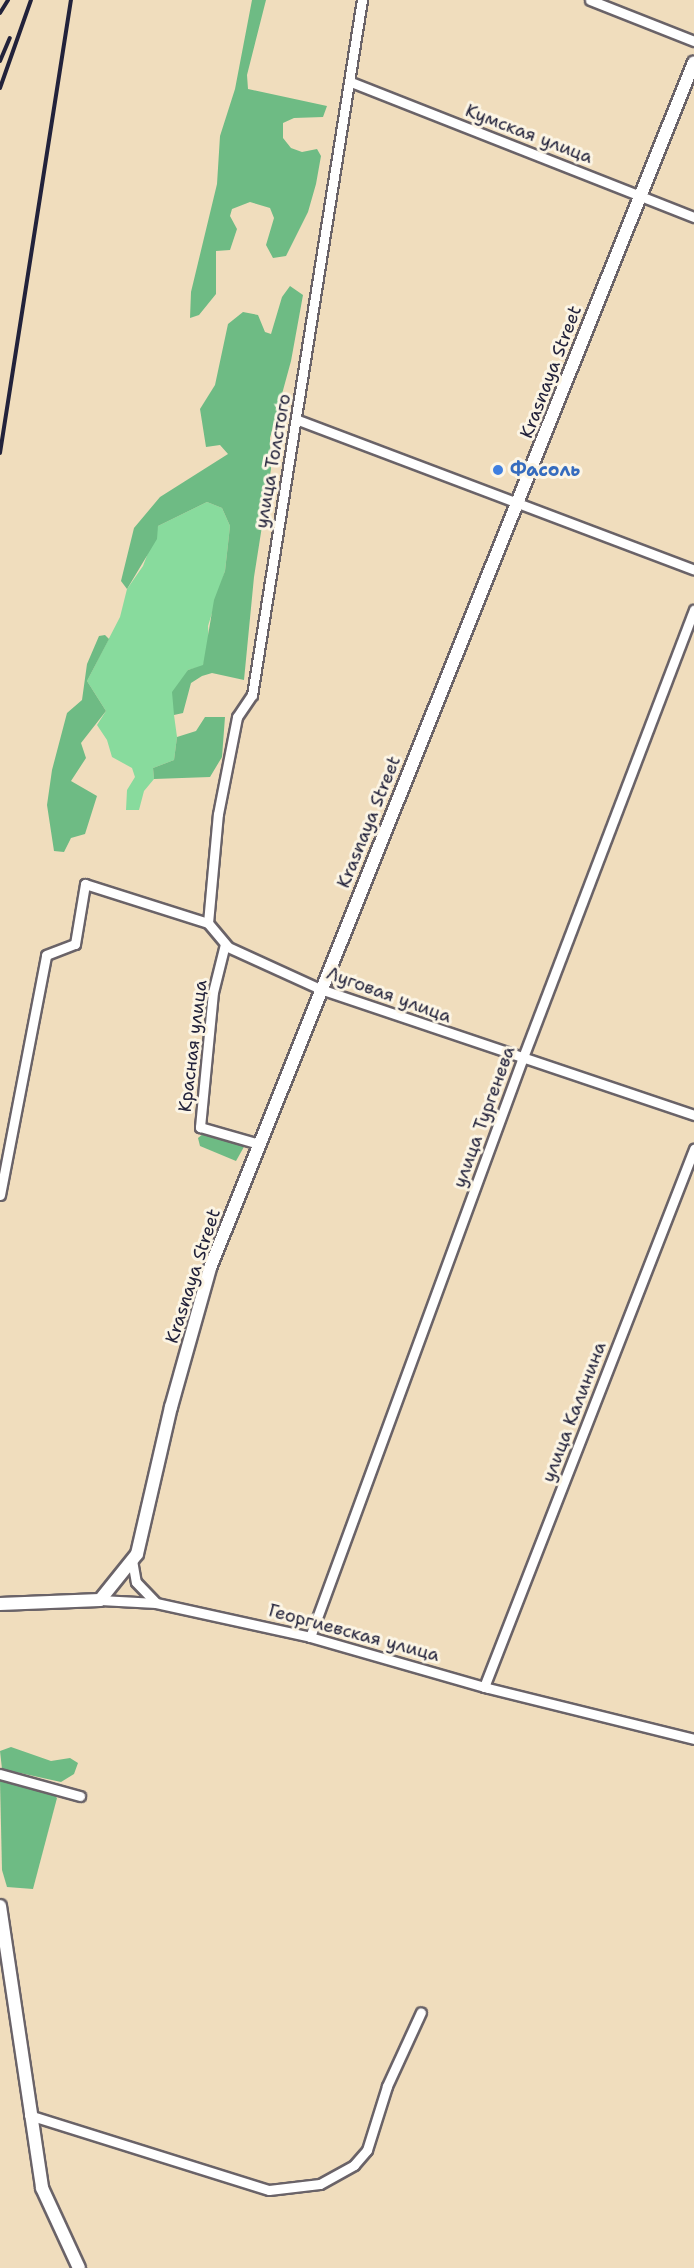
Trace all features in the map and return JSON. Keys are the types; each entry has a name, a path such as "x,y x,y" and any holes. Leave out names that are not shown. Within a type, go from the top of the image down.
{"street":[{"name":"улица Толстого","path":"208,923 218,814 237,717 252,696 298,420 362,0"},
{"path":"590,0 694,41"},
{"name":"Krasnaya Street","path":"100,1600 132,1560 210,1268 320,989 694,62"},
{"name":"Кумская улица","path":"351,82 694,217"},
{"path":"298,420 517,505 694,570"},
{"name":"улица Тургенева","path":"310,1637 522,1060 694,610"},
{"path":"0,1195 46,955 75,944 85,884 208,923"},
{"name":"Луговая улица","path":"208,923 225,944 320,989 522,1060 694,1115"},
{"name":"Красная улица","path":"225,944 213,992 200,1126 259,1144"},
{"name":"улица Калинина","path":"484,1687 694,1149"},
{"path":"132,1560 136,1582 156,1603"},
{"name":"Георгиевская улица","path":"0,1604 100,1600 156,1603 310,1637 484,1687 694,1739"},
{"path":"0,1774 80,1796"},
{"path":"0,1906 28,2115 42,2188 79,2268"},
{"path":"28,2115 269,2190 320,2184 354,2165 367,2150 387,2086 421,2012"}],"green space":[{"path":"252,0 266,0 247,75 248,89 327,106 323,117 294,118 283,123 283,138 291,148 302,152 317,149 321,156 316,184 308,212 286,256 273,258 266,245 274,218 270,208 250,202 232,209 230,216 237,229 230,250 216,251 216,294 199,315 190,318 191,292 217,184 220,136 235,89"},
{"path":"290,286 303,295 291,361 270,438 271,469 254,577 244,680 212,673 202,676 191,683 183,713 174,715 172,692 188,670 203,665 214,600 225,571 230,526 222,508 207,502 158,526 157,539 127,589 121,581 134,528 160,497 228,454 220,445 206,447 200,409 215,385 228,324 243,312 258,315 265,332 271,334 282,297"},
{"path":"207,502 222,508 230,526 225,571 208,626 209,645 203,666 188,670 174,715 177,737 174,760 153,768 154,779 144,791 139,810 126,810 127,790 135,777 132,768 112,757 107,740 97,725 106,711 87,681 120,617 127,589 143,566 158,526"},
{"path":"105,635 109,639 87,681 106,711 81,743 86,758 71,781 97,796 85,834 71,838 64,852 54,851 47,805 52,770 67,713 82,700 87,664 99,636"},
{"path":"205,717 225,717 222,757 210,777 154,779 153,768 174,760 177,737 196,731"},
{"path":"204,1133 245,1145 236,1161 200,1146 198,1138"},
{"path":"11,1747 51,1761 70,1758 78,1763 74,1774 61,1782 2,1769 0,1751"},
{"path":"0,1781 50,1791 57,1798 33,1889 7,1887 2,1870"}],"railway":[{"path":"0,13 8,0"},
{"path":"0,88 31,0"},
{"path":"0,453 71,0"},
{"path":"0,61 10,38"}],"place":[{"name":"Фасоль","path":"498,470"}]}
